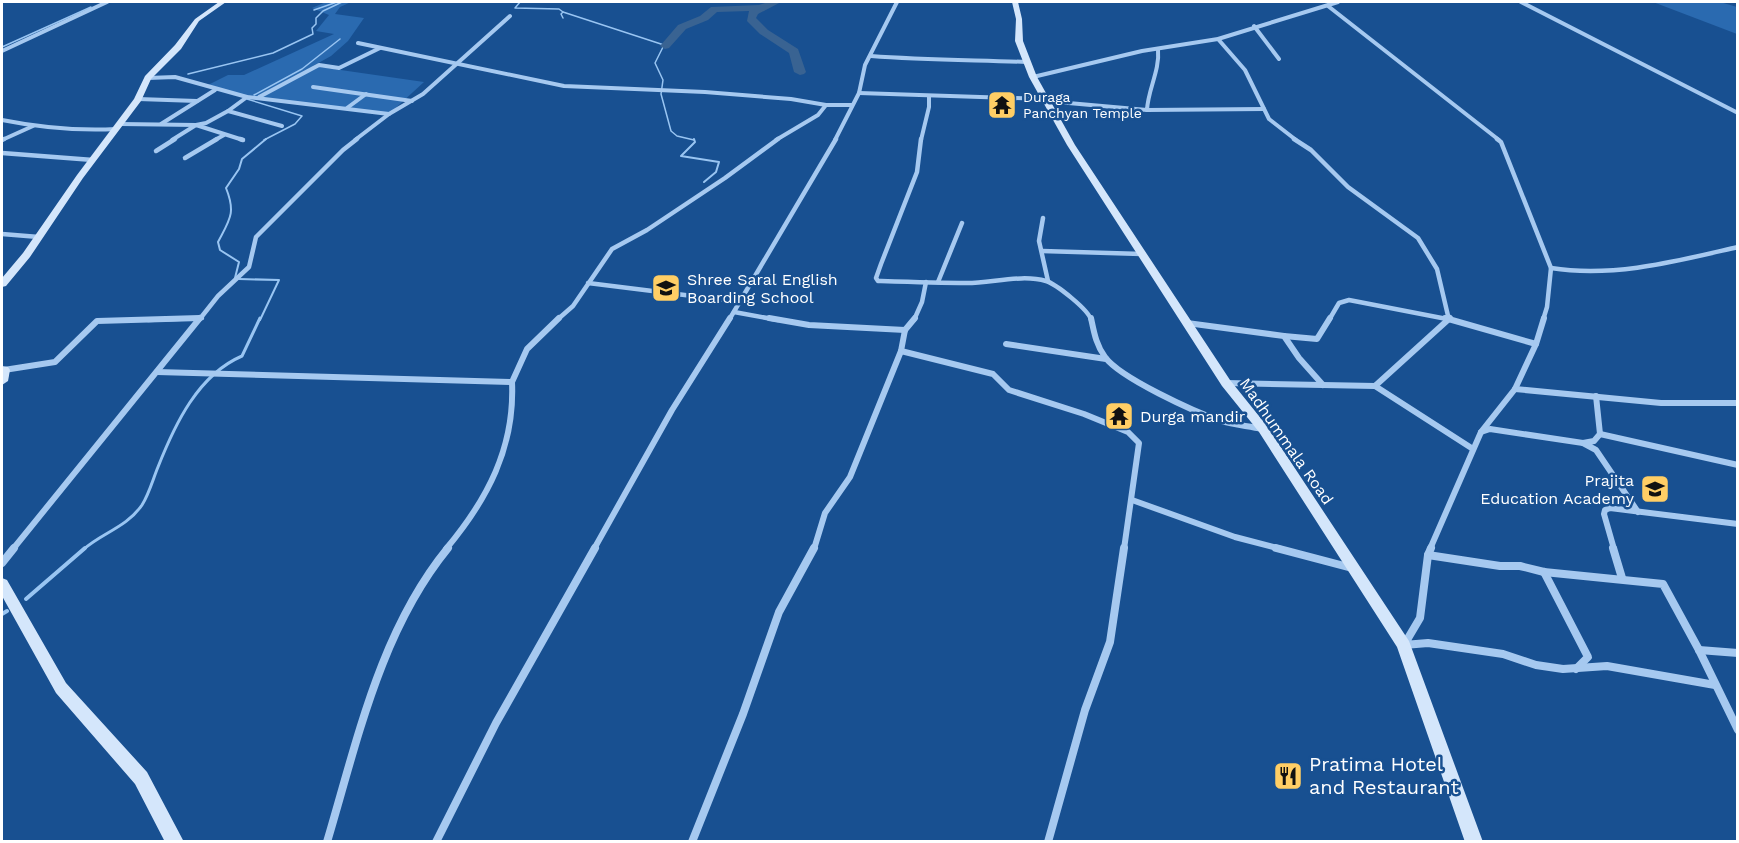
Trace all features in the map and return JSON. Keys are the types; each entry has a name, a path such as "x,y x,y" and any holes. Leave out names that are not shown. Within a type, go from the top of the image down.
{"street":[{"path":"2,51 107,2"},
{"path":"2,284 27,255 138,99 148,78 177,47 197,20 223,2"},
{"path":"436,842 496,723 577,576 672,410 741,302 828,154 859,93 865,65 897,2"},
{"name":"Madhummala Road","path":"1015,2 1019,19 1019,41 1027,62 1045,100 1071,145 1226,383 1263,429 1404,645 1474,842"},
{"path":"1033,77 1158,49 1218,39 1254,26 1338,2"},
{"path":"1521,2 1737,113"},
{"path":"1328,6 1501,142 1551,268 1547,307 1536,344 1515,389 1481,432 1473,450 1428,555 1420,618 1404,645"},
{"path":"2,563 176,346 202,318 218,296 249,267 256,237 343,150 389,114 423,94 510,16"},
{"path":"1254,26 1279,59"},
{"path":"1218,39 1245,70 1269,119 1311,150 1348,187 1418,238 1437,269 1450,319"},
{"path":"358,43 564,86 740,94 826,105 852,105"},
{"path":"258,98 319,65 339,68 380,48"},
{"path":"1147,110 1148,94 1155,81 1159,60 1158,49"},
{"path":"871,56 937,61 955,59 1027,62"},
{"path":"148,78 175,77 216,90 258,98 389,114"},
{"path":"313,87 412,100"},
{"path":"160,125 216,90"},
{"path":"859,93 1045,100 1147,110 1264,109"},
{"path":"347,109 366,94"},
{"path":"2,120 73,131 118,126 196,125 206,123 228,111 247,96"},
{"path":"929,97 929,107 919,147 917,172 876,278 878,281 887,283 968,283 1029,279 1048,281 1090,314 1098,346 1106,359 1137,381 1222,421 1263,429"},
{"path":"138,99 197,101"},
{"path":"327,842 372,689 390,648 427,573 471,519 503,457 513,407 512,382 527,350 538,336 573,306 612,249 646,230 725,178 779,138 818,115 826,105"},
{"path":"228,111 282,126"},
{"path":"196,125 243,140"},
{"path":"156,151 196,125"},
{"path":"2,140 33,126"},
{"path":"185,158 224,135"},
{"path":"2,153 93,160"},
{"path":"1043,218 1039,241 1048,281"},
{"path":"938,282 962,222"},
{"path":"2,234 39,237"},
{"path":"1551,268 1576,272 1655,266 1737,247"},
{"path":"1042,251 1142,254"},
{"path":"692,842 743,714 779,612 807,564 817,542 825,513 850,477 901,351 905,330 923,302 926,282"},
{"path":"588,283 741,302"},
{"path":"1187,323 1317,339 1339,303 1349,300 1450,319 1536,344"},
{"path":"734,312 809,325 893,327 905,330"},
{"path":"2,374 55,362 97,321 202,318"},
{"path":"1375,386 1450,319"},
{"path":"1284,336 1292,350 1323,385"},
{"path":"1006,344 1106,359"},
{"path":"901,351 993,374 1009,390 1043,400 1128,432 1139,443 1110,642 1084,710 1048,842"},
{"path":"157,372 512,382"},
{"path":"1226,383 1375,386 1473,450"},
{"path":"1515,389 1660,403 1737,404"},
{"path":"1481,432 1490,429 1583,443 1594,441 1600,434 1596,396"},
{"path":"1600,434 1737,465"},
{"path":"1583,443 1596,450 1638,512"},
{"path":"1132,500 1235,537 1354,569"},
{"path":"1622,578 1604,514 1605,510 1610,508 1737,524"},
{"path":"1428,555 1500,566 1520,566 1544,572 1622,578 1663,584 1699,650 1737,730"},
{"path":"1544,572 1588,657 1576,669"},
{"path":"2,584 61,688 141,778 176,842"},
{"path":"1404,645 1428,643 1462,647 1503,654 1536,665 1576,669 1607,666 1715,685"},
{"path":"1699,650 1737,652"}],"shaded area":[{"path":"326,2 351,2 340,7 335,14 364,18 348,41 331,56 313,66 424,82 389,114 247,97 204,87 228,75 244,75 334,34 316,31 329,15 312,8"},
{"path":"1653,2 1720,2 1737,7 1737,34"}],"waterway":[{"path":"314,10 337,2"},
{"path":"188,74 273,53 313,34 312,28 316,24 316,18 323,11 342,2"},
{"path":"520,2 515,8 559,9 563,12"},
{"path":"760,8 776,2"},
{"path":"2,47 91,7"},
{"path":"665,46 682,27 704,18 714,9 760,8"},
{"path":"760,8 753,12 751,19 764,32 794,51 800,72"},
{"path":"563,12 664,45 655,63 663,80 661,94 671,131 677,136 694,140"},
{"path":"563,12 561,14 563,18"},
{"path":"254,95 302,69 340,39"},
{"path":"247,99 302,116 295,124 264,140"},
{"path":"235,278 239,262 220,250 218,242 231,210 226,188 239,169 242,159 266,139"},
{"path":"694,139 695,142 681,156 719,162 716,172 704,182"},
{"path":"239,279 279,280 260,320"},
{"path":"84,549 136,513 149,491 172,434 190,402 213,375 226,364 242,356 260,318"},
{"path":"26,599 85,548"},
{"path":"2,614 7,611"}],"place":[{"name":"Duraga Panchyan Temple","path":"1002,105"},
{"name":"Shree Saral English Boarding School","path":"666,288"},
{"name":"Durga mandir","path":"1119,416"},
{"name":"Prajita Education Academy","path":"1655,489"},
{"name":"Pratima Hotel and Restaurant","path":"1288,776"}]}
